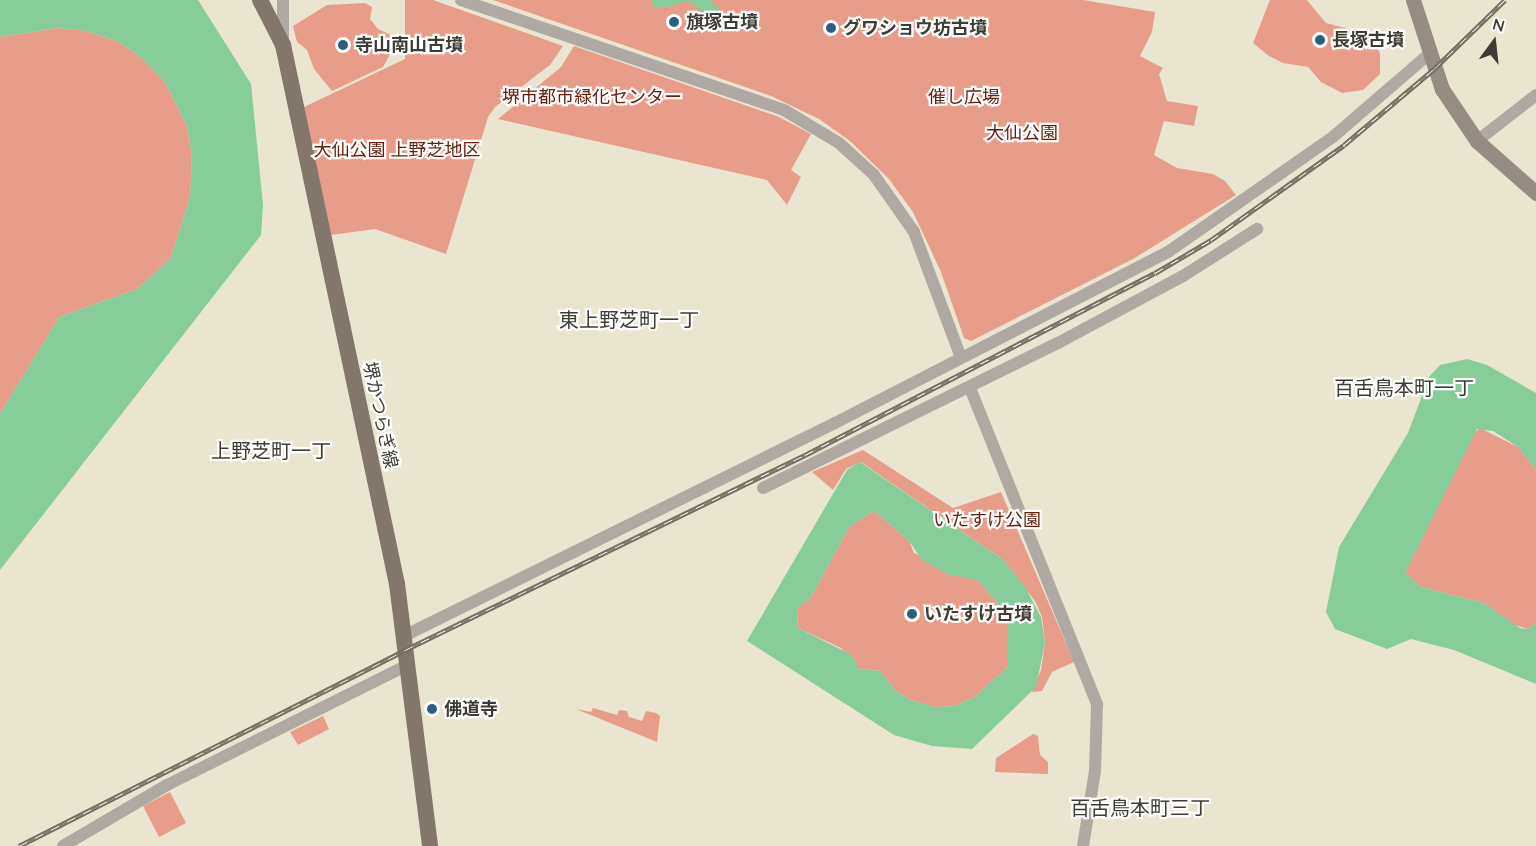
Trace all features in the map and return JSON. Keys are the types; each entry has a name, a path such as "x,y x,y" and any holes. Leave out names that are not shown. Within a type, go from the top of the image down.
{"main road":[{"name":"堺かつらぎ線","path":"260,0 283,45 397,584 430,846"},
{"path":"1413,0 1442,88 1477,141 1536,194"}],"street":[{"path":"283,0 283,45"},
{"path":"461,0 784,110 839,143 874,175 914,232 961,358"},
{"path":"404,636 1168,252 1334,136 1430,53"},
{"path":"1477,141 1536,95"},
{"path":"763,488 970,388 1059,342 1184,276 1257,229"},
{"path":"970,388 1097,704 1095,771 1083,846"},
{"path":"63,846 167,785 408,665"}],"green space":[{"name":"大仙公園 上野芝地区","path":"405,0 433,0 563,46 550,65 495,107 488,117 446,254 375,229 331,235 302,108 405,59"},
{"name":"大仙公園","path":"493,0 1083,0 1155,12 1152,32 1140,56 1163,68 1159,74 1167,101 1198,106 1194,126 1164,121 1154,155 1177,168 1213,174 1225,181 1236,195 1133,259 971,341 964,338 941,272 913,212 889,179 850,141 819,119 771,96"},
{"path":"1270,0 1307,0 1326,23 1367,34 1380,53 1380,74 1363,90 1342,93 1321,82 1308,67 1283,63 1269,56 1253,43"},
{"path":"365,3 372,7 370,19 378,29 395,37 392,51 383,67 332,91 314,69 307,50 297,42 293,26 327,5"},
{"path":"57,28 87,31 119,42 144,60 166,84 187,126 192,157 190,197 171,258 137,289 59,317 0,414 0,37"},
{"name":"堺市都市緑化センター","path":"574,46 779,117 811,134 791,170 801,177 787,205 767,180 498,119 561,67"},
{"path":"1480,428 1518,447 1536,470 1536,623 1528,629 1512,624 1484,603 1421,587 1405,573 1470,437"},
{"name":"いたすけ公園","path":"863,450 953,508 1001,492 1074,662 1052,672 1042,691 1032,692 1041,670 1045,643 1042,617 1035,601 1002,559 861,462 846,469 833,490 812,472"},
{"path":"874,511 909,541 914,553 978,580 1008,616 1008,666 975,697 955,706 935,707 911,700 896,691 880,671 859,669 841,648 798,628 797,609 811,597 850,526"},
{"path":"593,708 617,715 619,710 627,711 629,717 642,721 646,711 656,713 660,716 657,742 576,709 591,712"},
{"path":"323,716 329,729 298,745 290,732"},
{"path":"1033,734 1038,736 1040,755 1048,762 1048,774 995,772 996,758"},
{"path":"170,792 186,823 159,837 143,806"}],"shaded area":[{"path":"0,0 198,0 251,84 263,205 261,235 0,570 0,414 59,317 137,289 171,258 190,197 192,157 187,126 166,84 144,60 119,42 87,31 57,28 0,37"},
{"path":"652,0 710,0 719,8 719,16 712,19 688,1 661,8 653,7"},
{"path":"1467,359 1487,365 1536,393 1536,470 1518,447 1493,431 1477,429 1405,573 1421,587 1484,603 1520,628 1528,629 1536,623 1536,684 1454,650 1411,639 1387,649 1335,629 1326,612 1339,547 1408,433 1429,377 1440,365"},
{"path":"860,462 1002,559 1024,585 1041,617 1045,643 1036,687 972,749 932,746 894,735 747,641 847,470","holes":["874,511 909,541 922,560 947,574 978,580 1008,616 1008,666 975,697 955,706 935,707 911,700 896,691 880,671 859,669 852,655 798,628 797,609 811,597 850,526"]}],"railway":[{"path":"19,846 405,650 805,455 1155,273 1211,240 1344,145 1434,69 1505,0"}],"place":[{"name":"旗塚古墳","path":"674,22"},
{"name":"グワショウ坊古墳","path":"831,28"},
{"name":"長塚古墳","path":"1320,40"},
{"name":"寺山南山古墳","path":"343,45"},
{"name":"いたすけ古墳","path":"912,614"},
{"name":"佛道寺","path":"432,709"}],"district":[{"name":"東上野芝町一丁","path":"629,319"},
{"name":"百舌鳥本町一丁","path":"1404,387"},
{"name":"上野芝町一丁","path":"271,450"},
{"name":"百舌鳥本町三丁","path":"1140,807"}],"park label":[{"name":"催し広場","path":"964,97"}]}
